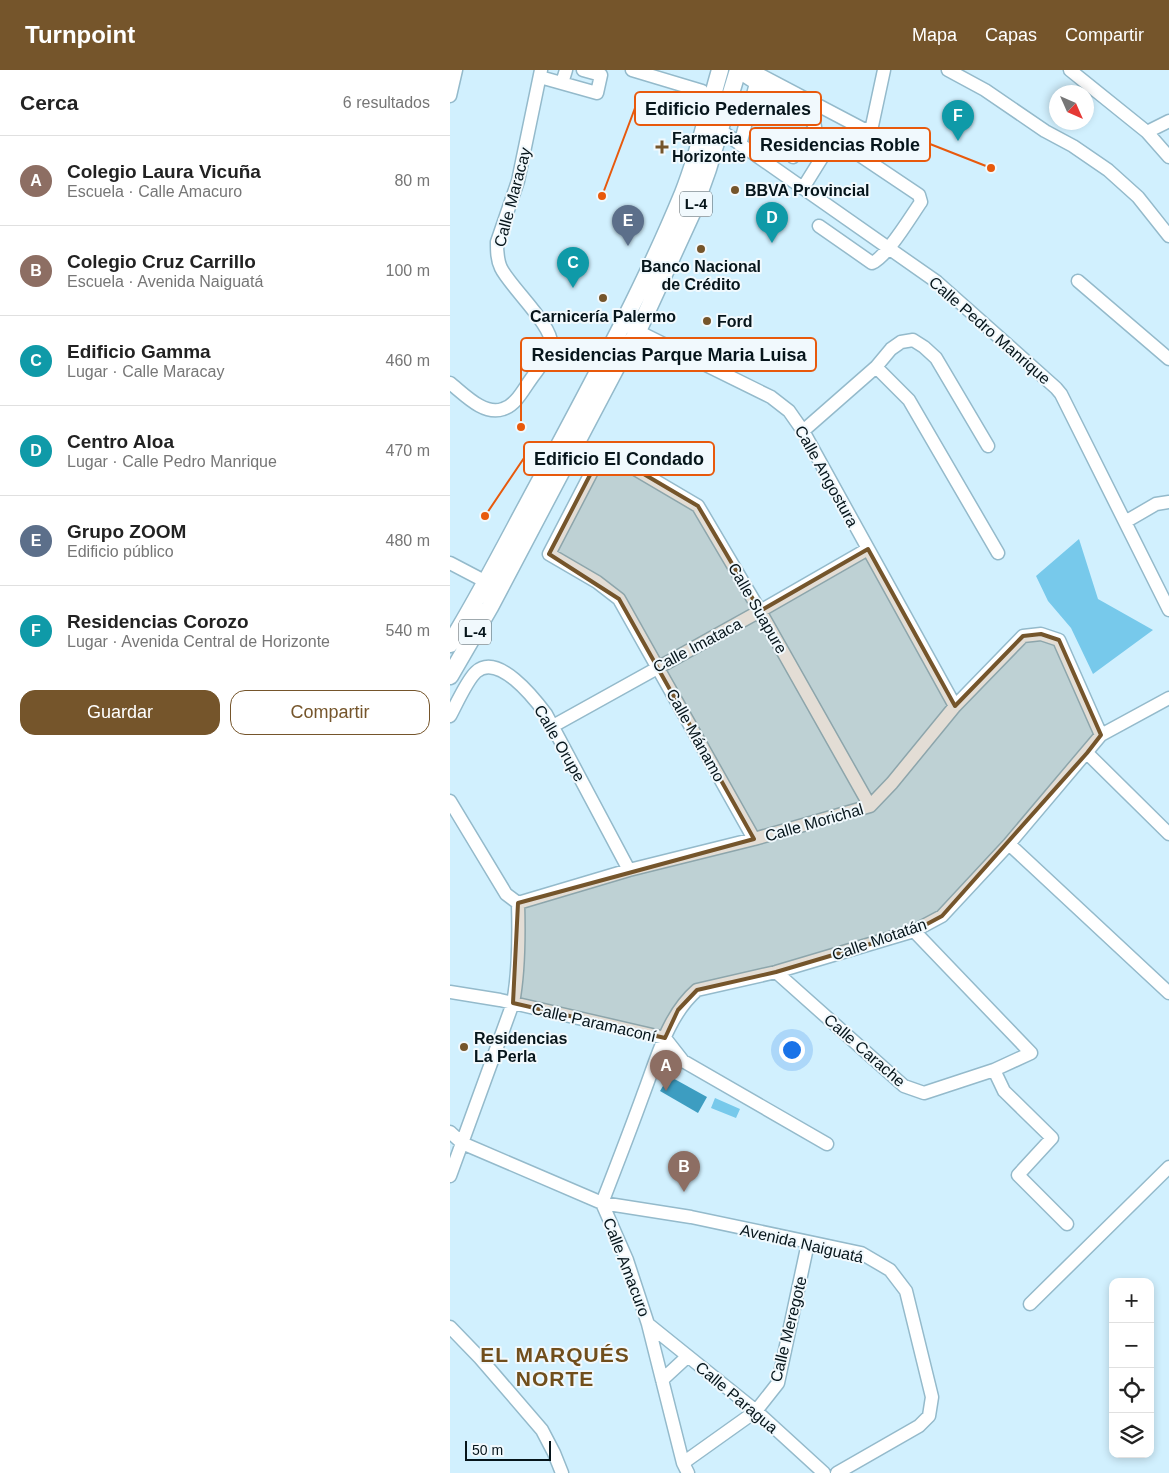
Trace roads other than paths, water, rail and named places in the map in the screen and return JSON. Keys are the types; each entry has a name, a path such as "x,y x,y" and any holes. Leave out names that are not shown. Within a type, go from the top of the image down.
{"main road":[{"name":"L-4","path":"630,327 650,256 683,192 694,161 720,70"},
{"name":"L-4","path":"450,676 492,585 693,211 720,130 750,73"},
{"name":"L-4","path":"450,644 492,585"}],"street":[{"path":"450,96 456,70"},
{"path":"562,83 566,70"},
{"path":"541,74 562,83 597,93 601,75 583,70"},
{"path":"632,70 702,89 646,70"},
{"path":"750,73 865,130 872,126 884,70"},
{"path":"948,70 985,90 1108,170 1138,197 1169,236"},
{"path":"1070,70 1147,132 1169,157"},
{"path":"740,144 750,73"},
{"path":"750,73 814,121 815,127 793,157"},
{"name":"Calle Maracay","path":"450,383 480,406 490,410 501,410 511,405 521,393 546,358 552,345 551,337 540,318 505,277 497,253 497,242 518,182 541,74"},
{"path":"1147,132 1169,121"},
{"name":"Calle Pedro Manrique","path":"720,130 937,282 1056,388 1061,394 1169,610"},
{"path":"803,188 831,143 835,140 920,195 921,202 888,248 872,264 820,226"},
{"path":"1078,281 1169,359"},
{"name":"Calle Angostura","path":"630,327 771,397 790,412 955,706"},
{"path":"802,431 876,367 891,349 901,342 913,340 936,358 988,446"},
{"path":"876,367 909,400 998,553"},
{"name":"Calle Suapure","path":"549,554 603,450 698,506 760,611 870,806"},
{"path":"1125,522 1156,504 1169,502"},
{"name":"Calle Imataca","path":"552,726 868,549"},
{"name":"Calle Mánamo","path":"549,554 597,582 619,599 754,839"},
{"path":"450,563 492,585"},
{"name":"Calle Morichal","path":"518,903 629,870 754,839 870,806 892,783 955,706 1023,636 1041,634 1059,640 1101,735"},
{"name":"Calle Orupe","path":"450,716 473,675 481,668 489,667 500,670 525,688 538,703 552,726 629,870"},
{"path":"1101,735 1169,698"},
{"name":"Calle Motatán","path":"665,1038 678,1010 697,990 776,972 914,931 942,916 1009,844 1101,735"},
{"path":"1087,753 1169,834"},
{"path":"450,801 506,894 518,903 513,1003 456,1144 450,1176"},
{"path":"1009,844 1169,993"},
{"name":"Calle Carache","path":"776,972 904,1086 924,1092 994,1070 1031,1053 914,931"},
{"name":"Calle Paramaconí","path":"450,992 513,1003 665,1038 683,1061 827,1144"},
{"name":"Calle Amacuro","path":"665,1038 602,1203 627,1260 648,1324 686,1468"},
{"path":"994,1070 1004,1091 1052,1138 1018,1175 1067,1224"},
{"name":"Avenida Naiguatá","path":"450,1132 456,1144 602,1203 691,1217 861,1254 890,1270 906,1291 932,1397 929,1416 919,1426 837,1473"},
{"path":"1030,1304 1169,1167"},
{"name":"Calle Meregote","path":"686,1468 756,1412 778,1383 808,1243"},
{"name":"Calle Paragua","path":"648,1324 756,1412 824,1473"},
{"path":"450,1327 480,1358 542,1430 562,1473"},
{"path":"662,1380 688,1356"}],"place":[{"name":"Residencias Corozo","path":"958,141"},
{"name":"Farmacia Horizonte","path":"662,147"},
{"name":"Residencias Roble","path":"991,168"},
{"name":"BBVA Provincial","path":"735,190"},
{"name":"Edificio Pedernales","path":"602,196"},
{"name":"Centro Aloa","path":"772,243"},
{"name":"Grupo ZOOM","path":"628,246"},
{"name":"Banco Nacional de Crédito","path":"701,249"},
{"name":"Edificio Gamma","path":"573,288"},
{"name":"Carnicería Palermo","path":"603,298"},
{"name":"Ford","path":"707,321"},
{"name":"Residencias Parque Maria Luisa","path":"521,427"},
{"name":"Edificio El Condado","path":"485,516"},
{"name":"Residencias La Perla","path":"464,1047"},
{"name":"Colegio Laura Vicuña","path":"666,1091"},
{"name":"Colegio Cruz Carrillo","path":"684,1192"}],"district":[{"name":"EL MARQUÉS NORTE","path":"555,1367"}]}
